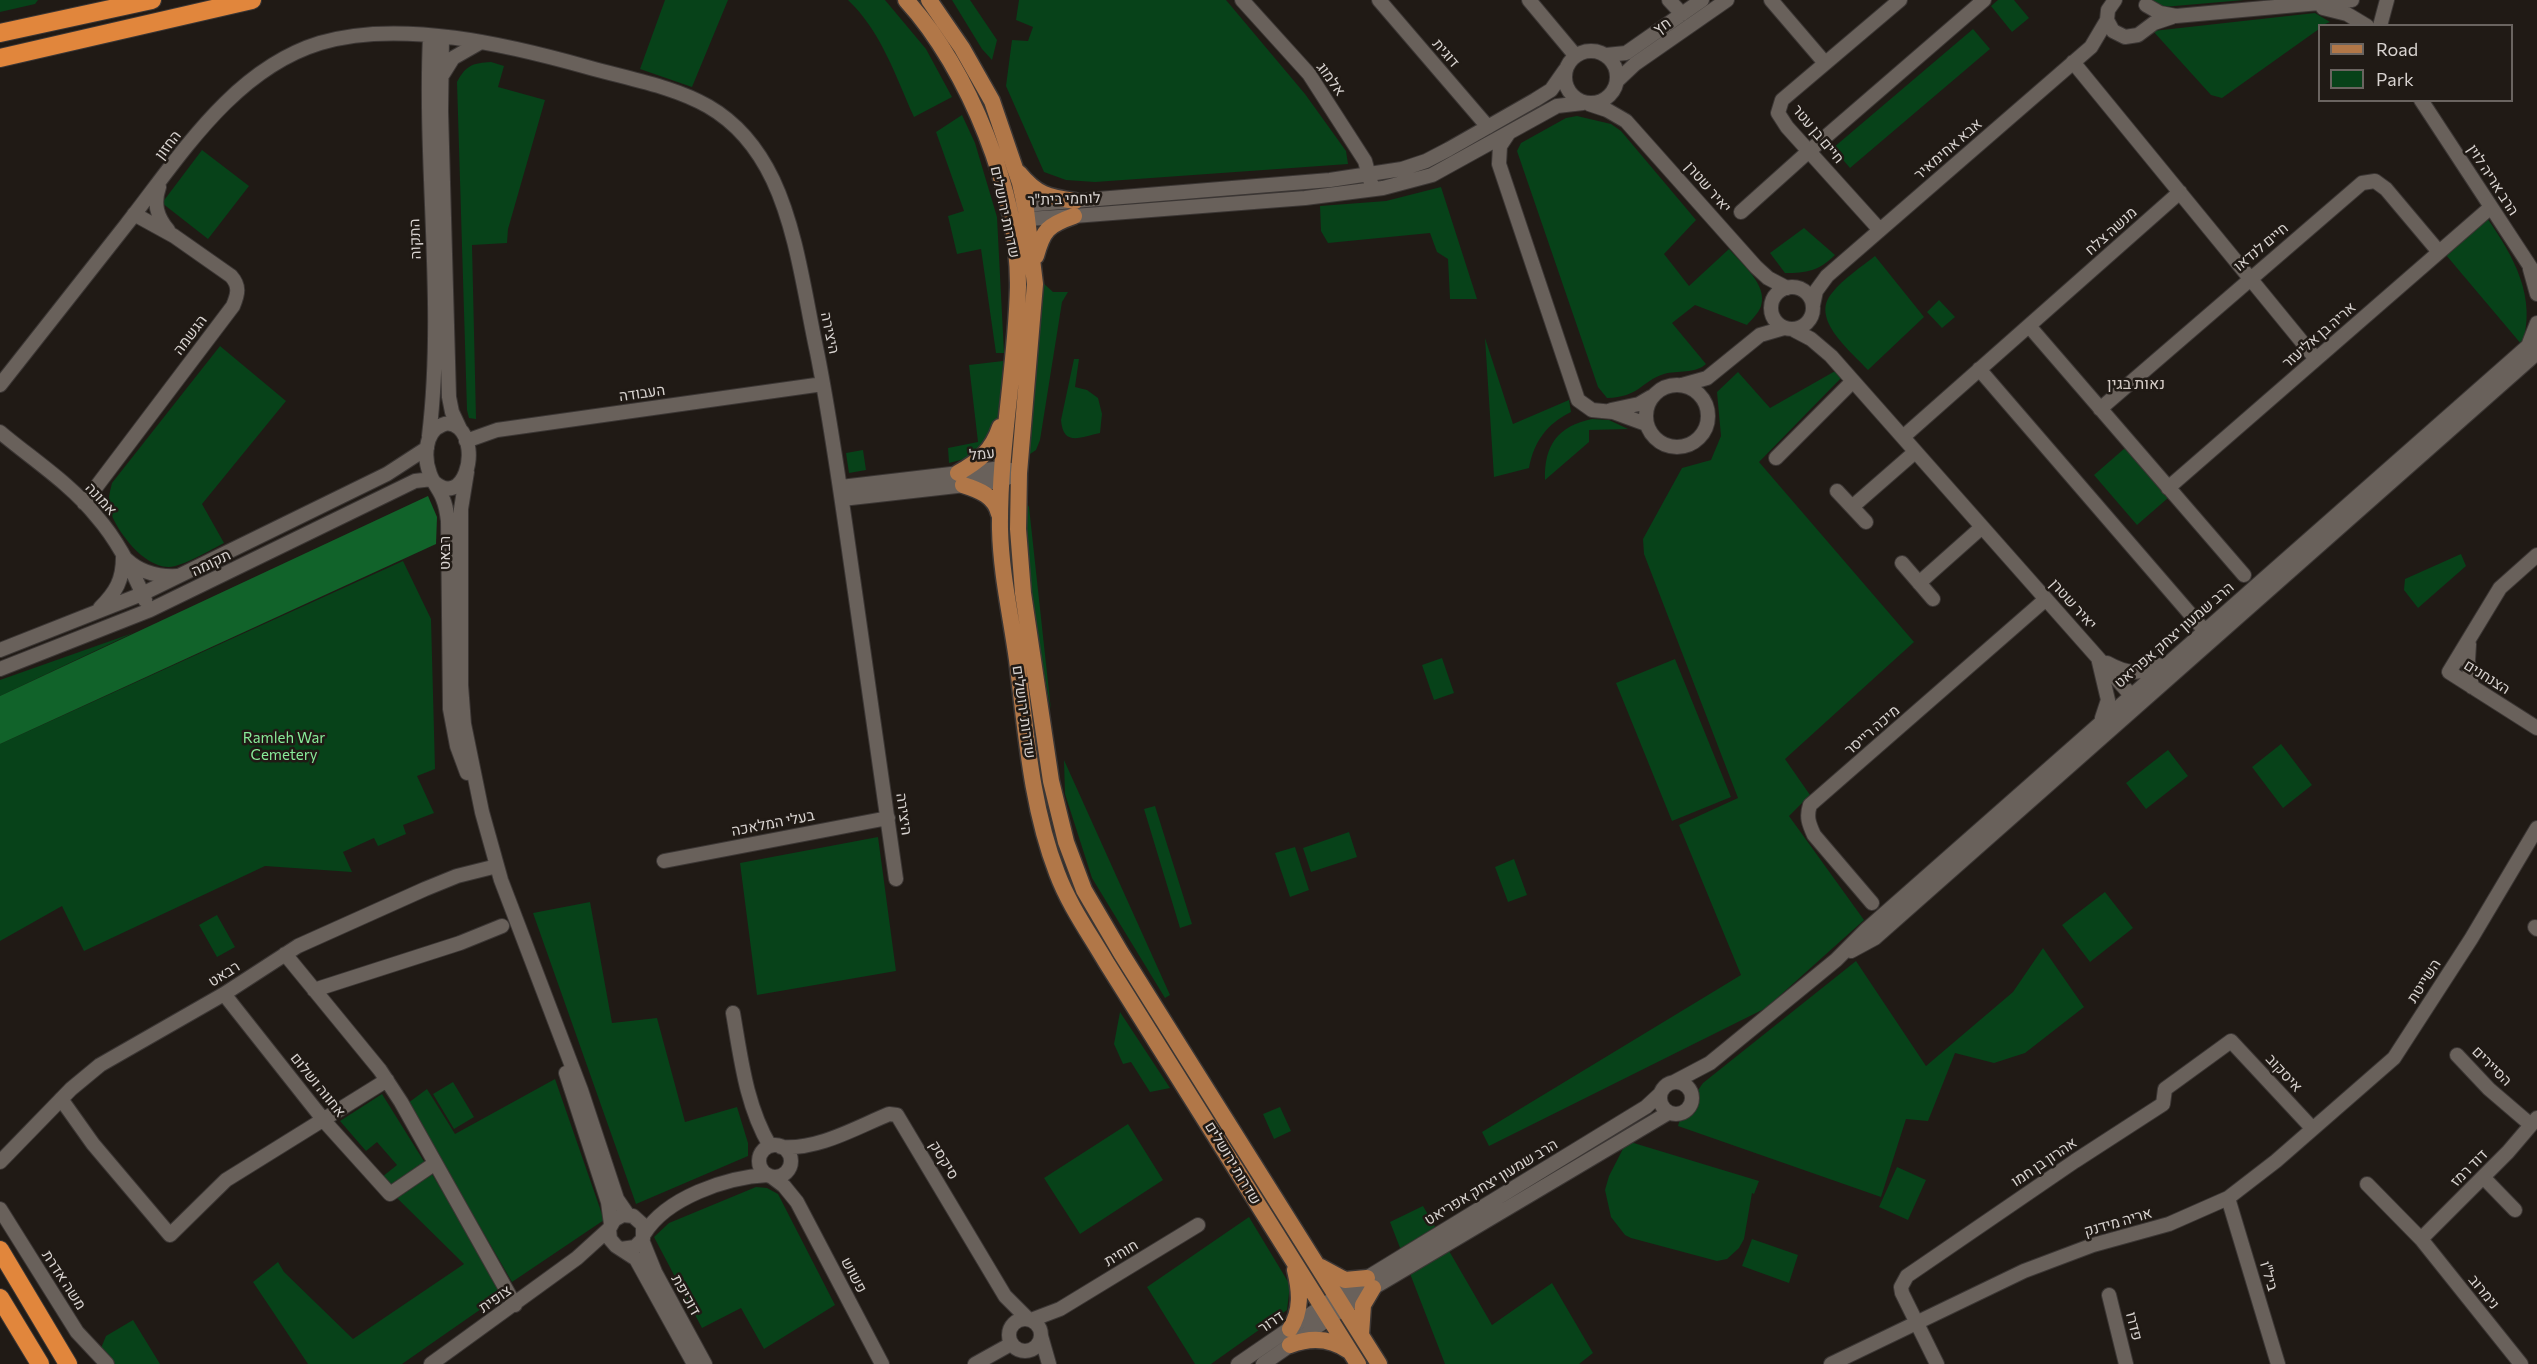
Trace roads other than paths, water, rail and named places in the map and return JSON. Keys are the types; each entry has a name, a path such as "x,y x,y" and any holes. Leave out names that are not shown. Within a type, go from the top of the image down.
{"highway":[{"path":"0,33 152,0"},
{"path":"0,58 252,0"},
{"path":"0,1250 68,1364"},
{"path":"0,1298 40,1364"}],"main road":[{"name":"שדרות ירושלים","path":"906,0 947,57 976,109 1003,187 1014,238 1018,285 1002,474 1000,518 1003,573 1034,784 1057,873 1096,945 1354,1358"},
{"name":"שדרות ירושלים","path":"928,0 962,48 1000,119 1026,212 1034,263 1034,315 1018,472 1018,539 1023,592 1051,781 1074,867 1084,890 1121,953 1379,1364"},
{"path":"1009,152 1017,171 1037,192 1074,208 1049,226 1040,241 1034,263"},
{"path":"1000,518 993,500 960,479 991,448 1007,407"},
{"path":"1292,1260 1298,1281 1299,1303 1290,1337 1325,1340 1338,1344 1354,1358"},
{"path":"1317,1264 1345,1280 1370,1283 1363,1305 1361,1336"}],"street":[{"name":"אלמוג","path":"1242,0 1309,74 1359,150 1370,175 1372,190"},
{"name":"דוגית","path":"1379,0 1488,127"},
{"path":"1529,0 1575,55"},
{"path":"1669,0 1682,14"},
{"name":"חץ","path":"1606,55 1626,53 1702,0"},
{"name":"חץ","path":"1616,84 1635,64 1727,0"},
{"path":"1771,0 1825,63"},
{"name":"חיים בן עטר","path":"1879,229 1812,149 1781,119 1778,113 1782,100 1900,0"},
{"name":"חיים בן עטר","path":"1812,149 1984,0"},
{"path":"2143,3 2160,13 2176,16 2354,0 2371,24"},
{"path":"2381,24 2387,0"},
{"path":"2143,3 2149,18 2144,30"},
{"path":"2306,5 2335,9 2363,24"},
{"path":"2108,7 2113,31 2125,37"},
{"name":"אבא אחימאיר","path":"2091,47 2108,7"},
{"name":"אבא אחימאיר","path":"1813,309 1816,291 1827,276 2091,47 2109,39 2132,37 2157,21 2176,16"},
{"name":"החזון","path":"0,385 210,120 232,97 273,64 321,43 344,39 404,35 436,37"},
{"name":"היצירה","path":"436,37 481,42 541,54 685,95 717,110 749,140 759,155 781,200 800,269 823,384 841,493 896,879"},
{"name":"התקוה","path":"436,37 441,79 449,397 452,412 464,436"},
{"name":"התקוה","path":"428,444 436,368 428,111 436,37"},
{"path":"441,79 453,58 481,42"},
{"path":"1591,51 1606,55 1615,66 1616,84 1604,100 1586,103 1575,99 1566,86 1565,70 1575,55 1591,51"},
{"path":"2073,62 2316,359"},
{"name":"לוחמי בית\"ר","path":"1008,213 1074,208 1370,175 1426,161 1551,90 1565,70"},
{"name":"יאיר שטרן","path":"1616,84 1620,104 1635,129 1756,267 1768,278 1792,288"},
{"name":"הרב אריה לוין","path":"2422,102 2537,277"},
{"name":"לוחמי בית\"ר","path":"1074,208 1294,199 1372,190 1432,175 1557,106 1586,103"},
{"name":"יאיר שטרן","path":"1586,103 1617,115 1635,129"},
{"path":"1509,133 1500,146 1499,164 1572,388 1578,400 1592,410 1646,424"},
{"path":"1741,212 1812,149"},
{"path":"1474,153 1486,154 1499,164"},
{"path":"163,179 157,193 157,211 159,218 174,236"},
{"name":"חיים לנדאו","path":"2100,409 2362,183 2375,181 2386,189 2439,252"},
{"name":"מנשה צלח","path":"1903,437 2180,192"},
{"name":"אריה בן אליעזר","path":"2168,488 2491,207"},
{"name":"הגשמה","path":"84,503 233,306 237,295 236,282 231,276 174,236 134,214"},
{"path":"2528,264 2537,294"},
{"name":"יאיר שטרן","path":"1756,267 1767,288 1772,306"},
{"name":"אבא אחימאיר","path":"1792,288 1827,276"},
{"path":"1720,369 1709,392 1705,430 1695,442 1682,447 1675,448 1659,443 1651,435 1646,424 1646,410 1652,397 1660,389 1699,381 1720,369 1749,342 1772,306 1776,295 1792,288 1806,292 1813,309 1807,323 1788,329 1772,330 1749,342"},
{"path":"1772,306 1775,320 1788,329"},
{"name":"יאיר שטרן","path":"1813,309 1818,334 1831,356"},
{"path":"2531,351 2537,323"},
{"path":"2029,326 2244,575"},
{"name":"יאיר שטרן","path":"1788,329 1811,339 1831,356 2134,699"},
{"name":"הרב שמעון יצחק אפריאט","path":"1836,960 1875,938 2134,699 2531,351 2537,338"},
{"name":"הרב שמעון יצחק אפריאט","path":"1674,1082 1710,1063 1836,960 1867,929 2097,725 2134,699 2170,660 2204,630 2531,351"},
{"path":"1980,369 2204,630"},
{"path":"1776,458 1853,381"},
{"name":"העבודה","path":"464,436 823,384"},
{"path":"1682,385 1696,391 1708,410"},
{"path":"1602,411 1630,407 1652,397"},
{"path":"445,424 454,425 464,436 469,460 467,472 460,482 451,488 442,488 433,481 427,465 428,444 434,430 445,424"},
{"name":"אמונה","path":"0,432 84,503 102,523 123,555 150,610"},
{"name":"תקומה","path":"0,650 142,594 387,474 428,444"},
{"path":"1852,507 1915,452"},
{"name":"רבאט","path":"467,472 461,510 462,697 464,724 482,812 496,866 581,1090 618,1199 630,1215"},
{"name":"עמל","path":"841,493 1018,472"},
{"name":"תקומה","path":"0,669 150,610 416,481 433,481"},
{"name":"רבאט","path":"433,481 443,498 448,521 449,686 452,726 482,812"},
{"path":"1837,491 1866,522"},
{"path":"1919,583 1982,527"},
{"path":"123,555 136,567 153,575 179,576"},
{"path":"97,612 120,583 123,572 123,555"},
{"path":"2472,687 2468,650 2472,634 2500,588 2537,555"},
{"path":"1902,563 1933,599"},
{"name":"מיכה רייסר","path":"1872,903 1814,835 1808,823 1810,805 2046,599"},
{"name":"הצנחנים","path":"2472,634 2449,672 2537,728"},
{"path":"2097,657 2132,674 2146,671 2170,660"},
{"path":"2097,657 2106,682 2108,700 2103,716 2097,725"},
{"name":"בעלי המלאכה","path":"664,861 888,818"},
{"name":"השייטת","path":"2312,1128 2394,1058 2471,939 2537,828"},
{"name":"רבאט","path":"0,1162 61,1099 100,1065 224,994 285,954 330,930 425,888 457,876 496,866"},
{"path":"314,990 460,943 502,926"},
{"path":"285,954 387,1080 515,1305"},
{"name":"אחווה ושלום","path":"224,994 323,1119 390,1194 434,1164"},
{"name":"רבאט","path":"548,1007 572,1093 608,1202 610,1227"},
{"path":"678,1203 655,1218 643,1237 631,1249 618,1248 610,1239 610,1227 618,1217 678,1203 732,1180 785,1173 790,1164 788,1153 775,1146 759,1128 745,1085 733,1013"},
{"name":"איסקוב","path":"2231,1041 2312,1128"},
{"name":"אהרון בן חמו","path":"1937,1364 1902,1293 1903,1281 1907,1276 2074,1161 2163,1104 2165,1089 2231,1041"},
{"name":"הסיירים","path":"2457,1055 2489,1089 2534,1121"},
{"name":"הרב שמעון יצחק אפריאט","path":"1691,1089 1710,1063"},
{"path":"61,1099 100,1152 170,1235 226,1180 387,1080"},
{"path":"1674,1082 1685,1084 1691,1089 1692,1099 1688,1110 1679,1114 1668,1113 1661,1104 1660,1094 1666,1086 1674,1082"},
{"name":"הרב שמעון יצחק אפריאט","path":"1340,1302 1646,1107 1660,1094"},
{"name":"הרב שמעון יצחק אפריאט","path":"1370,1283 1668,1113"},
{"name":"סיקסק","path":"775,1146 799,1147 818,1143 889,1114 897,1114 1005,1296 1011,1313 1010,1329"},
{"name":"דוד רמז","path":"2421,1239 2483,1177 2534,1121"},
{"name":"אריה מידנק","path":"1831,1364 2024,1271 2093,1245 2169,1224 2228,1198 2276,1161 2312,1128"},
{"name":"סיקסק","path":"790,1164 818,1143"},
{"path":"732,1180 775,1146"},
{"path":"759,1157 759,1166 770,1176"},
{"name":"פשוש","path":"790,1164 797,1202"},
{"name":"פשוש","path":"770,1176 784,1186 797,1202 882,1364"},
{"path":"2483,1177 2516,1210"},
{"path":"2367,1184 2421,1239"},
{"name":"ביל\"ו","path":"2228,1198 2278,1364"},
{"name":"משה אדרת","path":"0,1209 77,1332 106,1364"},
{"path":"630,1215 640,1221 643,1237"},
{"name":"חוחית","path":"1035,1326 1198,1225"},
{"name":"צופית","path":"430,1364 515,1305 577,1258 610,1227"},
{"name":"דוכיפת","path":"643,1237 655,1272 705,1364"},
{"name":"נימרוב","path":"2421,1239 2521,1364"},
{"name":"צופית","path":"577,1258 597,1248 618,1248"},
{"name":"דוכיפת","path":"618,1248 636,1259 694,1364"},
{"name":"פדרו","path":"2109,1295 2126,1364"},
{"name":"סיקסק","path":"1005,1296 1035,1326 1047,1364"},
{"name":"דרור","path":"1238,1364 1290,1337 1340,1302"},
{"path":"1017,1320 1035,1326 1034,1348 1025,1351 1011,1344 1010,1329 1017,1320"},
{"name":"דרור","path":"1263,1364 1290,1337"},
{"path":"975,1364 1011,1344"},
{"name":"סיקסק","path":"1025,1351 1038,1356 1047,1364"}],"district":[{"name":"נאות בגין","path":"2136,384"}],"park label":[{"name":"Ramleh War Cemetery","path":"284,746"}]}
